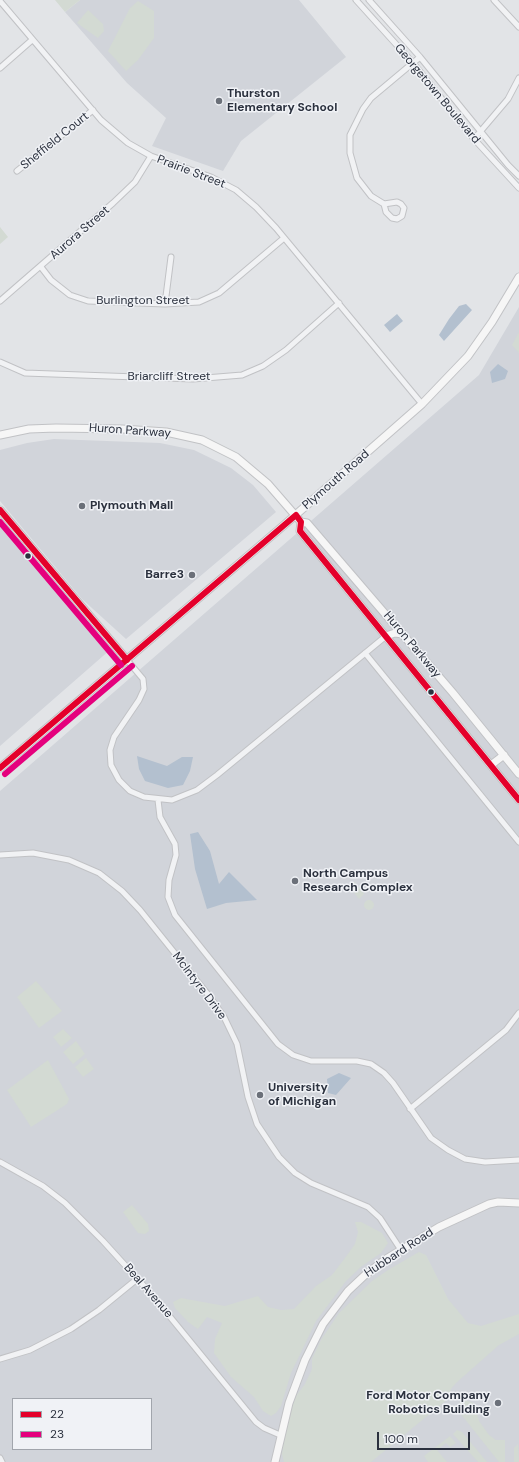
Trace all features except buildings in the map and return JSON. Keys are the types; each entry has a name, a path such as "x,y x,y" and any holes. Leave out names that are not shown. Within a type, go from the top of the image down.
{"main road":[{"name":"Plymouth Road","path":"0,768 296,515 422,404 468,356 492,322 519,277"},
{"name":"Huron Parkway","path":"0,435 29,429 122,429 166,432 202,440 236,457 268,484 296,515 301,522 300,531 519,800"},
{"path":"0,510 127,660"},
{"name":"Huron Parkway","path":"301,522 307,523 403,634 519,774"},
{"path":"386,636 395,632 403,634"},
{"path":"491,766 504,755"},
{"name":"Hubbard Road","path":"275,1462 280,1435 289,1403 300,1374 323,1324 339,1302 358,1281 401,1250 439,1227 478,1208 498,1202 519,1203"}],"street":[{"name":"Georgetown Boulevard","path":"356,0 413,63 474,139 519,188"},
{"name":"Georgetown Boulevard","path":"369,0 420,57 519,176"},
{"path":"494,0 519,27"},
{"name":"Prairie Street","path":"0,1 93,110 128,143 151,156 192,170 236,190 256,207 339,303 422,404"},
{"path":"0,68 32,40"},
{"path":"384,204 371,196 357,178 350,154 350,135 363,109 372,98 420,57"},
{"path":"474,139 508,99 519,78"},
{"name":"Sheffield Court","path":"16,171 93,110"},
{"name":"Aurora Street","path":"0,301 41,267 135,182 151,156"},
{"name":"Burlington Street","path":"41,267 51,280 70,295 88,301 165,304 199,302 220,293 284,238"},
{"path":"165,304 171,257"},
{"name":"Briarcliff Street","path":"0,362 25,373 193,380 242,375 263,366 286,350 339,303"},
{"path":"127,660 143,679 144,689 139,700 114,737 110,750 111,765 119,780 130,791 144,797 158,800 172,800 197,790 386,636"},
{"path":"365,653 519,842"},
{"path":"158,800 160,817 175,844 176,855 169,880 168,897 175,915 278,1044 293,1055 312,1061 357,1060 371,1064 384,1073 393,1083 431,1138 448,1150 465,1159 485,1162 519,1160"},
{"name":"McIntyre Drive","path":"0,855 33,853 69,860 99,873 122,891 140,910 202,986 224,1017 238,1050 253,1113 269,1145 286,1165 311,1183 368,1207 380,1218 401,1250"},
{"path":"410,1109 506,1030 519,1013"},
{"name":"Beal Avenue","path":"0,1162 43,1186 65,1203 138,1279 202,1354 256,1422 264,1428 280,1435"},
{"path":"0,1359 30,1350 71,1329 99,1310 138,1279"},
{"path":"0,1458 2,1462"}],"shaded area":[{"path":"55,0 80,0 65,12"},
{"name":"Thurston Elementary School","path":"80,0 299,0 346,57 241,141 223,171 152,146 166,118 127,83 65,12"},
{"path":"138,1 154,11 154,38 138,60 126,71 108,51 130,8"},
{"path":"88,10 103,24 104,31 98,38 77,23"},
{"path":"0,227 8,237 0,244"},
{"name":"University of Michigan","path":"519,307 519,1462 0,1462 0,791 479,375"},
{"path":"519,332 519,353 512,345"},
{"path":"54,439 160,443 194,450 231,468 253,485 276,512 126,639 82,599 0,501 0,450 27,443"},
{"path":"0,518 111,649 0,746"},
{"path":"355,882 364,894 359,899 349,886"},
{"path":"367,900 371,900 374,905 371,910 367,910 364,907 364,903"},
{"path":"36,981 62,1011 39,1028 17,997"},
{"path":"63,1029 72,1038 61,1047 53,1037"},
{"path":"76,1041 85,1054 73,1064 63,1052"},
{"path":"86,1058 94,1069 83,1077 75,1067"},
{"path":"48,1060 69,1099 67,1104 31,1127 7,1090"},
{"path":"132,1205 148,1224 149,1231 145,1234 138,1233 123,1212"},
{"path":"355,1222 361,1222 382,1233 388,1243 381,1253 362,1266 346,1281 316,1321 291,1373 281,1406 276,1413 271,1416 263,1411 254,1397 231,1377 214,1353 215,1339 222,1323 207,1317 198,1329 188,1322 175,1308 173,1302 181,1298 225,1306 258,1296 268,1307 281,1310 294,1309 316,1286 332,1275 355,1244 358,1232"},
{"path":"419,1252 426,1255 448,1299 468,1323 481,1326 519,1314 519,1334 499,1345 456,1383 451,1389 448,1399 371,1462 284,1462 282,1454 285,1425 296,1396 305,1384 312,1369 312,1359 321,1340 339,1313 372,1281"},
{"path":"461,1399 474,1403 479,1421 489,1435 496,1440 505,1440 505,1462 499,1462 457,1409"},
{"path":"457,1430 462,1432 487,1462 478,1462 453,1434"},
{"path":"450,1436 456,1443 450,1447 446,1443 437,1450 447,1462 428,1462 424,1456"},
{"path":"518,1444 519,1462 514,1462 514,1448"}],"water":[{"path":"466,304 472,310 444,341 439,335 459,306"},
{"path":"397,314 403,321 390,332 384,325"},
{"path":"498,364 508,371 505,379 492,383 490,372"},
{"path":"137,756 167,766 182,757 193,757 190,771 183,785 168,788 145,781 139,769"},
{"path":"198,832 210,851 219,884 229,872 257,900 226,903 207,909 195,869 190,834"},
{"path":"339,1073 351,1078 336,1095 328,1093 327,1079"}],"transit line":[{"name":"22","path":"0,510 127,660"},
{"name":"22","path":"0,768 296,515 301,522 300,531 519,800"},
{"name":"23","path":"0,522 121,665"},
{"name":"23","path":"5,774 132,666"}],"place":[{"name":"Thurston Elementary School","path":"219,101"},
{"name":"Plymouth Mall","path":"82,506"},
{"name":"Barre3","path":"192,575"},
{"name":"North Campus Research Complex","path":"295,881"},
{"name":"University of Michigan","path":"260,1095"},
{"name":"Ford Motor Company Robotics Building","path":"498,1403"}]}
